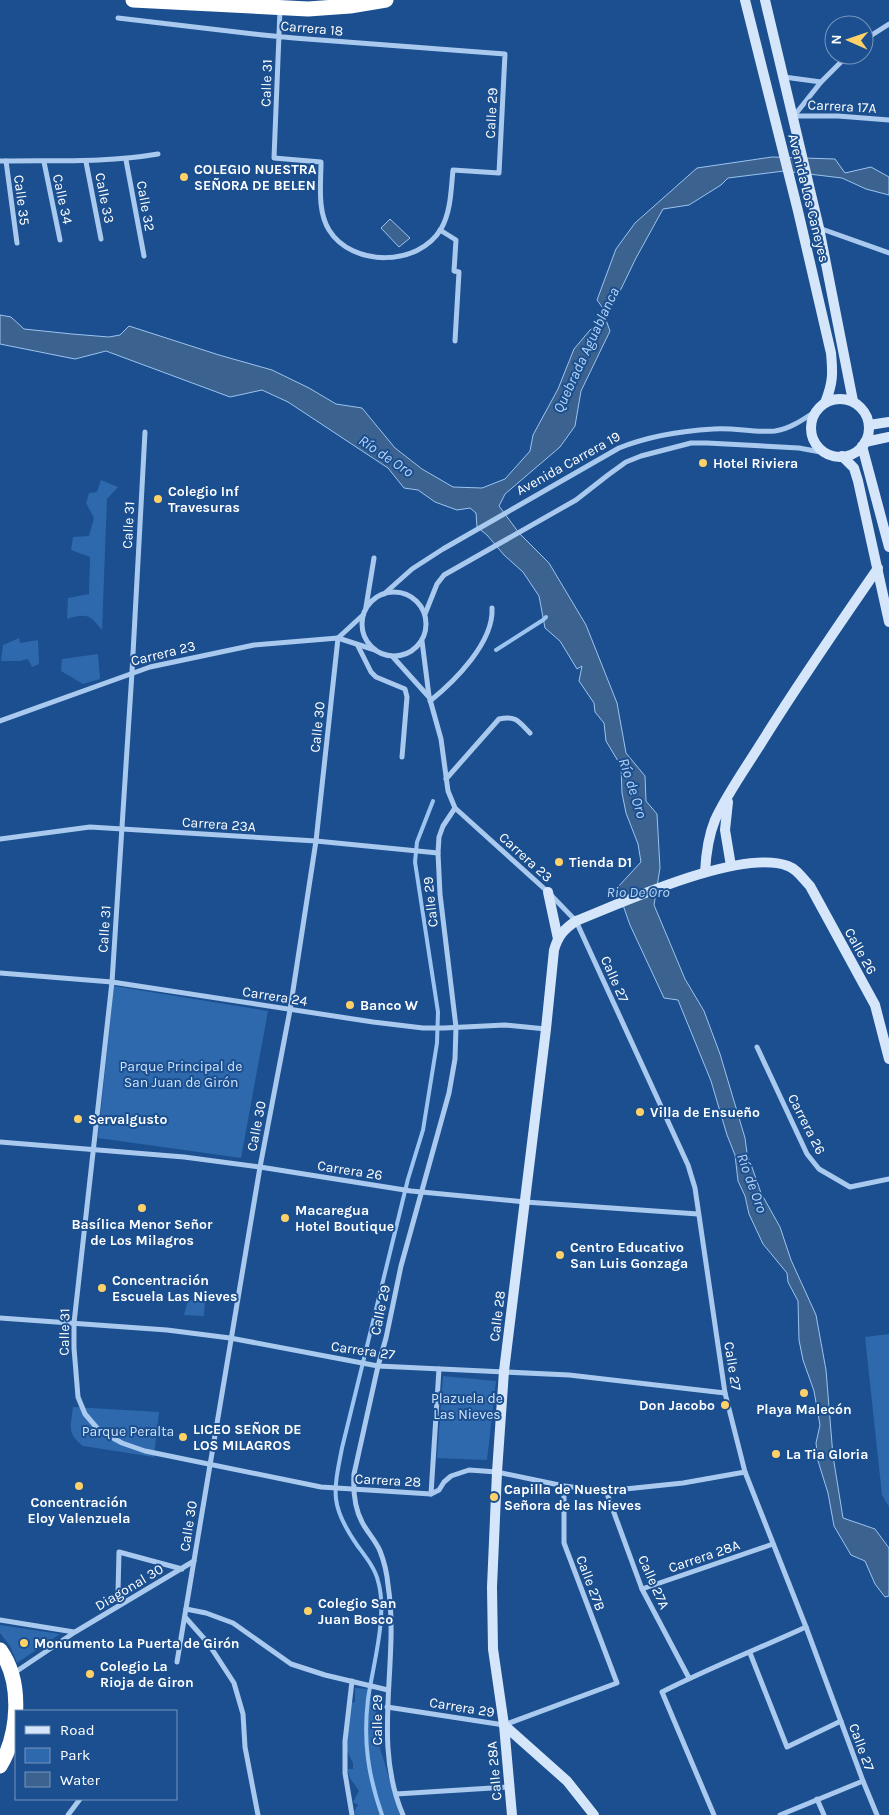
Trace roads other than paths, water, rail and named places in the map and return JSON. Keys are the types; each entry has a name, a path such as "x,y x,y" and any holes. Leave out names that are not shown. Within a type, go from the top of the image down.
{"highway":[{"path":"133,0 280,8 330,8 386,0"},
{"path":"0,1650 5,1656 11,1675 16,1710"},
{"path":"0,1766 8,1754 15,1721"}],"street":[{"name":"Avenida Los Caneyes","path":"745,0 798,211 831,353 833,372 831,388 825,403"},
{"name":"Avenida Los Caneyes","path":"765,0 819,228 852,401"},
{"name":"Calle 31","path":"280,8 274,158 321,162 320,192 322,212 329,230 339,241 353,250 369,256 385,258 400,256 412,253 425,246 440,230"},
{"name":"Carrera 18","path":"118,18 279,37 505,54"},
{"path":"874,34 889,24"},
{"name":"Calle 29","path":"440,230 447,215 451,198 453,170 499,173 505,54"},
{"path":"794,116 821,82 838,65"},
{"path":"784,77 821,82"},
{"name":"Carrera 17A","path":"794,116 838,116 889,120"},
{"path":"3,161 86,162 126,160 158,154"},
{"name":"Calle 32","path":"126,160 144,256"},
{"name":"Calle 35","path":"3,161 16,243"},
{"name":"Calle 34","path":"44,162 60,240"},
{"name":"Calle 33","path":"86,162 101,239"},
{"path":"819,228 889,253"},
{"path":"440,230 456,240 454,271 459,272 455,341"},
{"path":"889,437 864,444 853,453 842,456 826,453 815,442 811,426 816,411 825,403 839,399 852,401 860,407 866,416 869,425 864,444 889,546"},
{"name":"Avenida Carrera 19","path":"384,594 412,569 443,549 618,448 639,440 688,430 715,428 775,431 798,423 816,411"},
{"path":"869,425 889,422"},
{"name":"Calle 31","path":"91,1422 82,1409 78,1397 74,1323 112,982 132,672 144,432"},
{"name":"Avenida Carrera 19","path":"425,614 440,579 453,569 576,500 626,462 641,456 691,443 760,445 799,448 826,453"},
{"path":"842,456 854,468 858,481 889,622"},
{"path":"366,608 371,602 384,594 391,592 405,594 417,602 425,614 426,628 422,641 413,651 393,657 387,656 369,645 363,631 363,615 366,608 374,558"},
{"path":"705,872 709,837 730,793 781,711 878,568"},
{"path":"429,699 451,684 471,660 487,633 493,618 492,608"},
{"path":"338,638 363,615"},
{"name":"Carrera 23","path":"0,721 132,672 179,660 254,646 338,638 375,650"},
{"name":"Calle 30","path":"177,1662 230,1338 290,1010 316,842 338,638"},
{"name":"Carrera 23","path":"422,641 429,699 441,739 448,791 455,808 548,892 576,921"},
{"path":"358,646 371,672 376,677 404,689 407,697 402,757"},
{"name":"Carrera 23","path":"393,657 429,699"},
{"path":"446,779 499,719 514,718 530,733"},
{"path":"558,939 565,928 576,921 690,877 731,866 725,830 730,793"},
{"name":"Calle 29","path":"403,1815 396,1794 388,1748 387,1707 392,1607 388,1579 380,1551 362,1522 355,1505 353,1489 354,1474 401,1266 449,1093 455,1059 456,1027 440,894 438,853 439,837 443,826 455,808"},
{"name":"Carrera 23A","path":"0,839 90,827 122,828 438,853"},
{"name":"Calle 26","path":"731,866 774,862 789,866 800,874 810,886 875,1005 889,1059"},
{"path":"548,892 558,939"},
{"name":"Calle 27","path":"576,921 688,1165 695,1188 725,1393 744,1472 806,1627 877,1815"},
{"name":"Calle 28","path":"504,1725 494,1649 492,1588 497,1472 504,1371 554,950 558,939"},
{"name":"Carrera 24","path":"0,972 112,982 290,1010 424,1028 506,1025 546,1028"},
{"name":"Carrera 26","path":"757,1047 806,1154 819,1168 850,1187 889,1179"},
{"name":"Carrera 26","path":"0,1142 184,1157 411,1191 525,1202 698,1214"},
{"name":"Carrera 27","path":"0,1318 167,1330 230,1338 378,1366 569,1375 725,1393"},
{"path":"432,1494 439,1369"},
{"name":"Carrera 28","path":"91,1422 104,1433 122,1443 145,1451 342,1489 432,1494 439,1490 451,1476 461,1472 481,1470 564,1486 606,1491 684,1483 744,1472"},
{"name":"Calle 27B","path":"564,1486 564,1543 617,1684"},
{"name":"Calle 27A","path":"606,1491 642,1589 690,1678"},
{"name":"Carrera 28A","path":"642,1589 773,1544"},
{"path":"118,1592 119,1552 182,1569"},
{"name":"Diagonal 30","path":"11,1675 75,1632 194,1561"},
{"path":"186,1609 206,1613 232,1623 291,1664 325,1675 388,1690"},
{"path":"185,1617 208,1643 234,1683 243,1714 245,1747 258,1815"},
{"path":"0,1620 75,1632"},
{"path":"714,1815 662,1692 806,1627"},
{"path":"750,1653 787,1747 841,1721"},
{"path":"352,1815 345,1773 345,1749 355,1681"},
{"name":"Carrera 29","path":"387,1707 504,1725 617,1684"},
{"path":"504,1725 567,1781 594,1815"},
{"name":"Calle 28A","path":"504,1725 508,1787 512,1815"},
{"path":"780,1815 863,1781"},
{"path":"396,1794 508,1787"},
{"path":"817,1799 824,1815"},
{"path":"68,1815 79,1800"}],"water":[{"name":"Rio De Oro","path":"772,157 835,159 845,173 871,167 889,177 889,195 866,189 842,178 784,171 728,178 721,185 689,205 663,209 636,258 606,320 610,331 581,391 575,426 560,447 505,494 499,506 519,533 549,563 586,625 617,703 626,753 645,776 646,801 657,814 660,868 654,905 685,979 704,1011 720,1054 745,1138 747,1153 761,1193 780,1227 791,1260 816,1315 826,1370 833,1456 843,1518 875,1529 889,1548 889,1596 885,1597 875,1584 865,1561 851,1555 834,1526 828,1493 818,1461 816,1443 820,1425 814,1391 803,1360 799,1340 798,1301 788,1282 787,1273 763,1244 749,1214 745,1196 738,1181 735,1155 711,1081 678,1000 664,998 630,925 617,888 641,862 638,844 626,813 622,793 621,766 606,741 604,723 595,712 594,703 579,681 582,666 577,669 560,641 545,628 539,596 523,572 477,527 476,513 470,508 457,510 435,502 418,490 404,488 388,468 288,402 262,390 230,397 106,351 75,359 0,344 0,315 11,317 24,329 72,334 109,337 120,335 129,326 272,370 336,404 362,408 395,448 422,469 453,487 482,488 505,479 530,451 533,435 558,389 574,349 590,330 598,325 605,311 597,300 616,249 635,223 697,168"},
{"path":"390,219 410,238 399,247 381,228"}],"waterway":[{"path":"496,650 546,617"},
{"path":"382,1815 370,1772 366,1729 368,1699 381,1624 381,1594 375,1571 342,1520 336,1499 336,1488 342,1448 408,1179 423,1130 437,1043 438,1012 415,862 417,842 433,801"}],"place":[{"name":"COLEGIO NUESTRA SEÑORA DE BELEN","path":"184,177"},
{"name":"Hotel Riviera","path":"703,463"},
{"name":"Colegio Inf Travesuras","path":"158,499"},
{"name":"Tienda D1","path":"559,862"},
{"name":"Banco W","path":"350,1005"},
{"name":"Villa de Ensueño","path":"640,1112"},
{"name":"Servalgusto","path":"78,1119"},
{"name":"Basílica Menor Señor de Los Milagros","path":"142,1208"},
{"name":"Macaregua Hotel Boutique","path":"285,1218"},
{"name":"Centro Educativo San Luis Gonzaga","path":"560,1255"},
{"name":"Concentración Escuela Las Nieves","path":"102,1288"},
{"name":"Playa Malecón","path":"804,1393"},
{"name":"Don Jacobo","path":"725,1405"},
{"name":"LICEO SEÑOR DE LOS MILAGROS","path":"183,1437"},
{"name":"La Tia Gloria","path":"776,1454"},
{"name":"Concentración Eloy Valenzuela","path":"79,1486"},
{"name":"Capilla de Nuestra Señora de las Nieves","path":"494,1497"},
{"name":"Colegio San Juan Bosco","path":"308,1611"},
{"name":"Monumento La Puerta de Girón","path":"24,1643"},
{"name":"Colegio La Rioja de Giron","path":"90,1674"}],"water label":[{"name":"Quebrada Aguablanca","path":"586,350"},
{"name":"Río de Oro","path":"386,456"},
{"name":"Río de Oro","path":"633,788"},
{"name":"Río de Oro","path":"752,1183"}],"park label":[{"name":"Parque Principal de San Juan de Girón","path":"181,1074"},
{"name":"Plazuela de Las Nieves","path":"467,1406"},
{"name":"Parque Peralta","path":"128,1431"}]}
